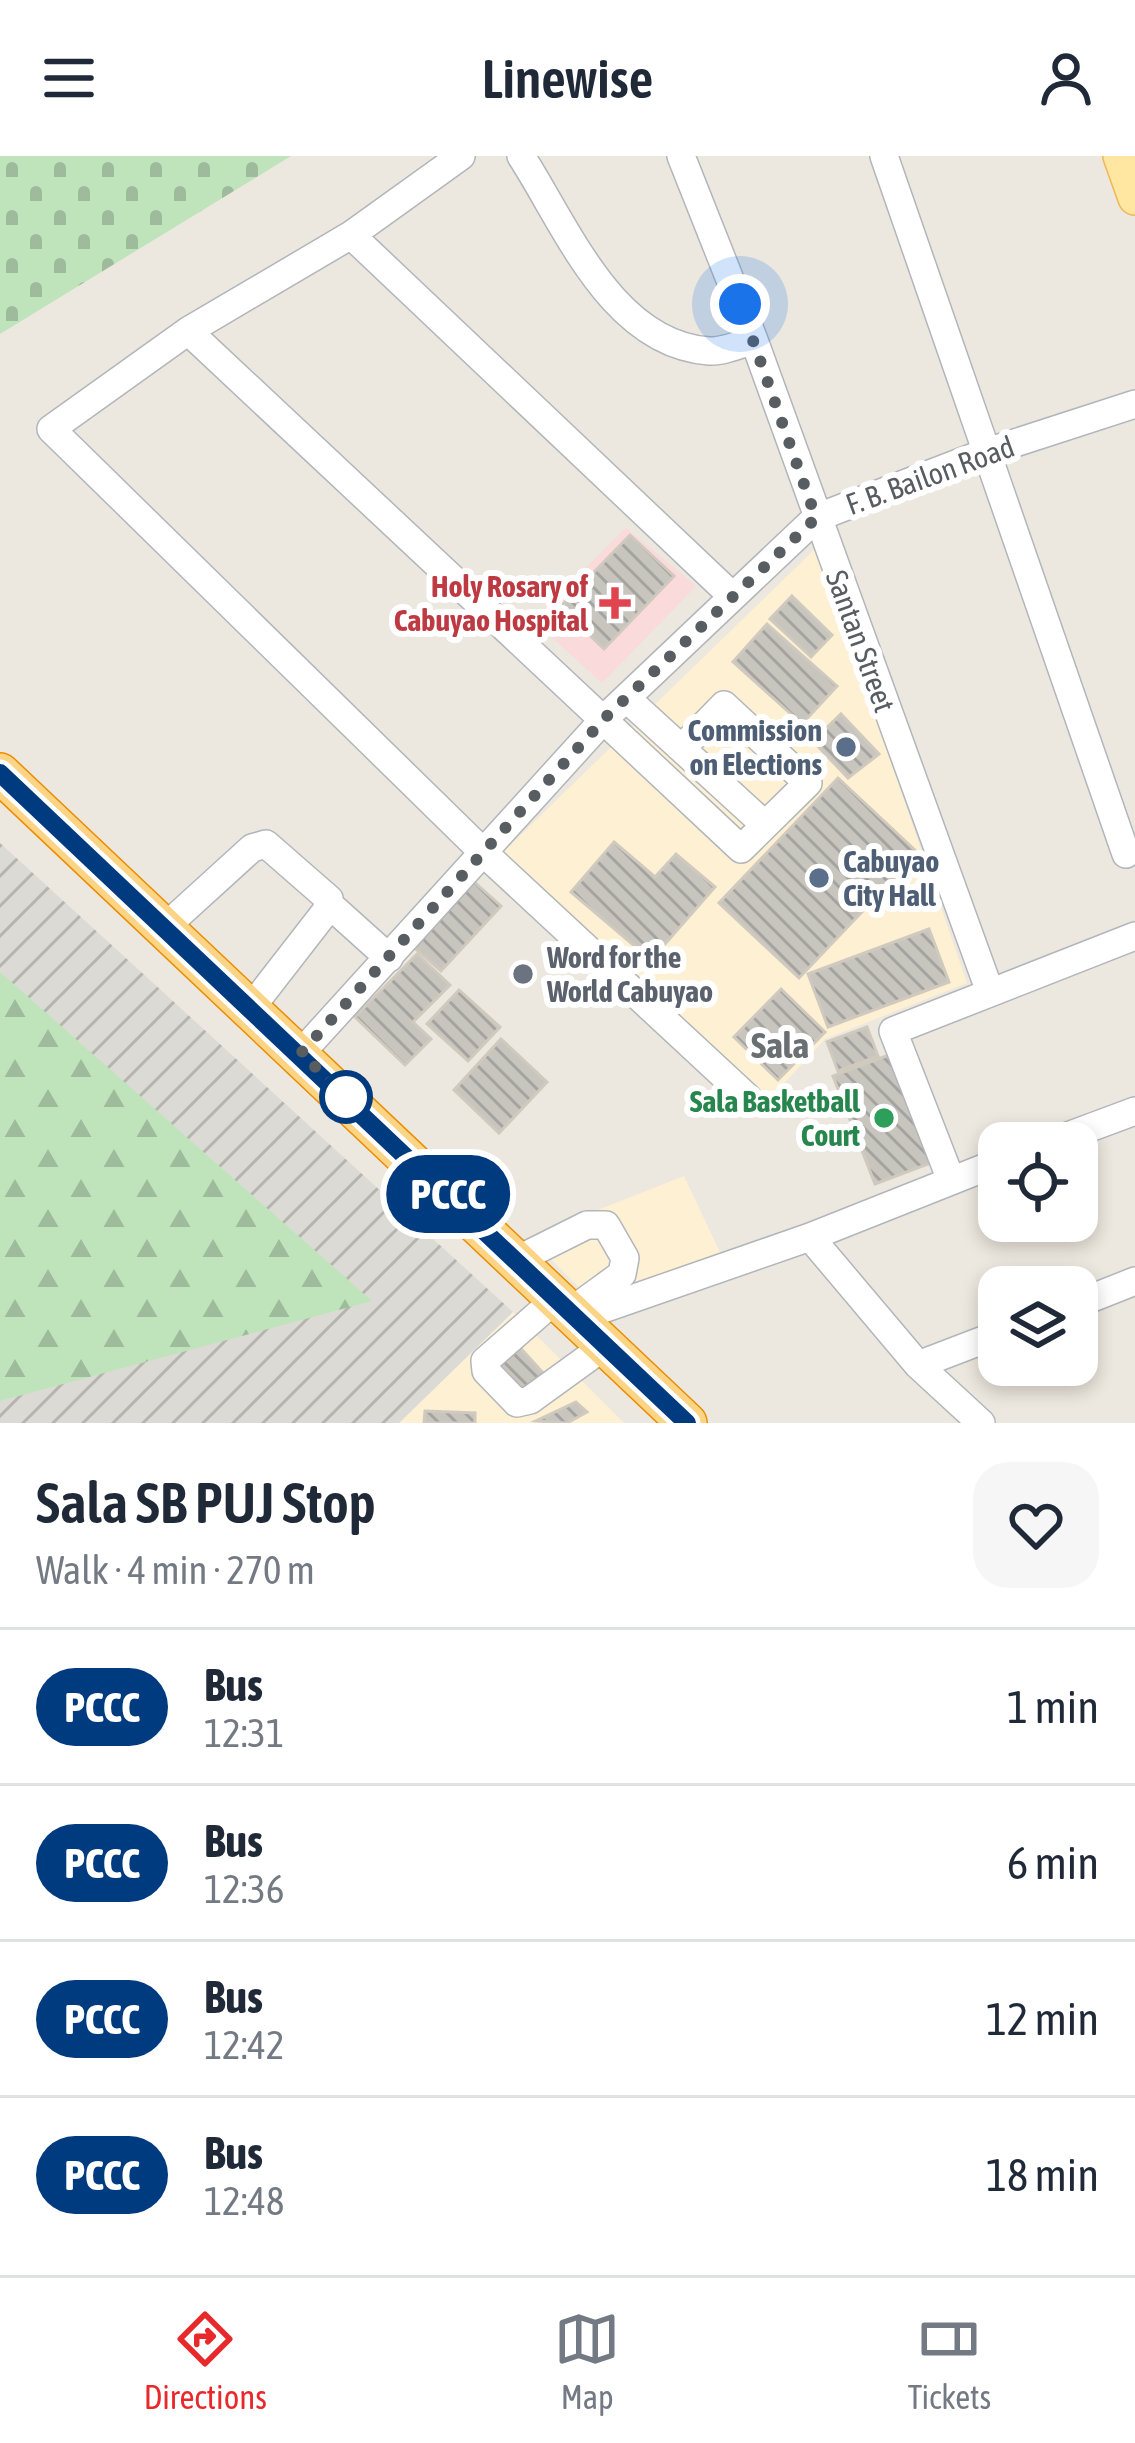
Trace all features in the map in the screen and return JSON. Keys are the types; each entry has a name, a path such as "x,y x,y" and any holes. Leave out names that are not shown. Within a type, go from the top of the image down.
{"highway":[{"path":"0,773 687,1423"}],"main road":[{"path":"1126,158 1135,198"}],"street":[{"path":"461,156 351,235 188,331 51,429 485,854 748,1098"},
{"path":"520,156 620,310 657,337 711,352 754,340"},
{"name":"Santan Street","path":"681,156 754,340 990,992"},
{"path":"884,156 1126,854"},
{"path":"351,235 730,594"},
{"path":"188,331 616,707 741,849 808,783 724,705 682,748"},
{"name":"F. B. Bailon Road","path":"301,1053 616,707 730,594 816,518 984,453 1135,404"},
{"path":"616,707 682,748 764,824"},
{"path":"164,928 252,848 266,844 389,958"},
{"path":"250,1009 330,905"},
{"path":"951,1180 892,1030 1135,936"},
{"path":"1098,1125 1135,1111"},
{"path":"568,1309 810,1238 978,1170"},
{"path":"517,1260 586,1225 606,1225 625,1258 622,1274 485,1360 486,1371 518,1403 530,1400 606,1345"},
{"path":"810,1238 918,1365 981,1423"},
{"path":"1098,1296 1135,1281"},
{"path":"918,1365 978,1342"}],"shaded area":[{"name":"Holy Rosary of Cabuyao Hospital","path":"626,528 696,586 602,683 533,620"},
{"path":"817,547 967,983 825,1039 769,1100 502,853"},
{"path":"0,843 513,1312 399,1423 0,1423"},
{"path":"684,1176 726,1265 606,1315 529,1237"},
{"path":"513,1312 624,1423 399,1423"}],"green space":[{"path":"0,156 291,156 0,334"},
{"path":"0,972 372,1301 0,1401"}],"building":[{"path":"630,535 674,576 604,649 560,607"},
{"path":"792,596 832,635 811,657 770,619"},
{"path":"767,624 837,686 802,724 733,662"},
{"name":"Commission on Elections","path":"841,714 879,754 848,778 813,741"},
{"name":"Cabuyao City Hall","path":"838,778 918,853 799,978 719,903"},
{"path":"614,842 655,877 676,854 715,887 651,960 571,892"},
{"path":"471,879 501,906 441,971 410,944"},
{"path":"929,929 949,982 828,1027 808,974"},
{"path":"417,954 450,985 413,1022 431,1039 405,1065 355,1017"},
{"path":"781,989 825,1032 778,1080 734,1037"},
{"path":"459,990 500,1027 468,1061 427,1024"},
{"path":"867,1027 878,1056 838,1071 827,1042"},
{"path":"501,1039 547,1082 499,1133 454,1090"},
{"name":"Sala Basketball Court","path":"894,1053 936,1161 875,1184 833,1076"},
{"path":"515,1342 545,1375 519,1396 489,1365"},
{"path":"576,1402 587,1412 567,1423 536,1421"},
{"path":"425,1411 475,1413 475,1423 424,1423"}],"bus line":[{"name":"PCCC","path":"0,773 687,1423"}],"place":[{"name":"Holy Rosary of Cabuyao Hospital","path":"615,603"},
{"name":"Commission on Elections","path":"846,747"},
{"name":"Cabuyao City Hall","path":"819,878"},
{"name":"Word for the World Cabuyao","path":"523,974"},
{"name":"Sala Basketball Court","path":"884,1118"}],"district":[{"name":"Sala","path":"780,1045"}],"route":[{"path":"346,1097 301,1053 606,717 730,594 816,518 740,304"}]}
